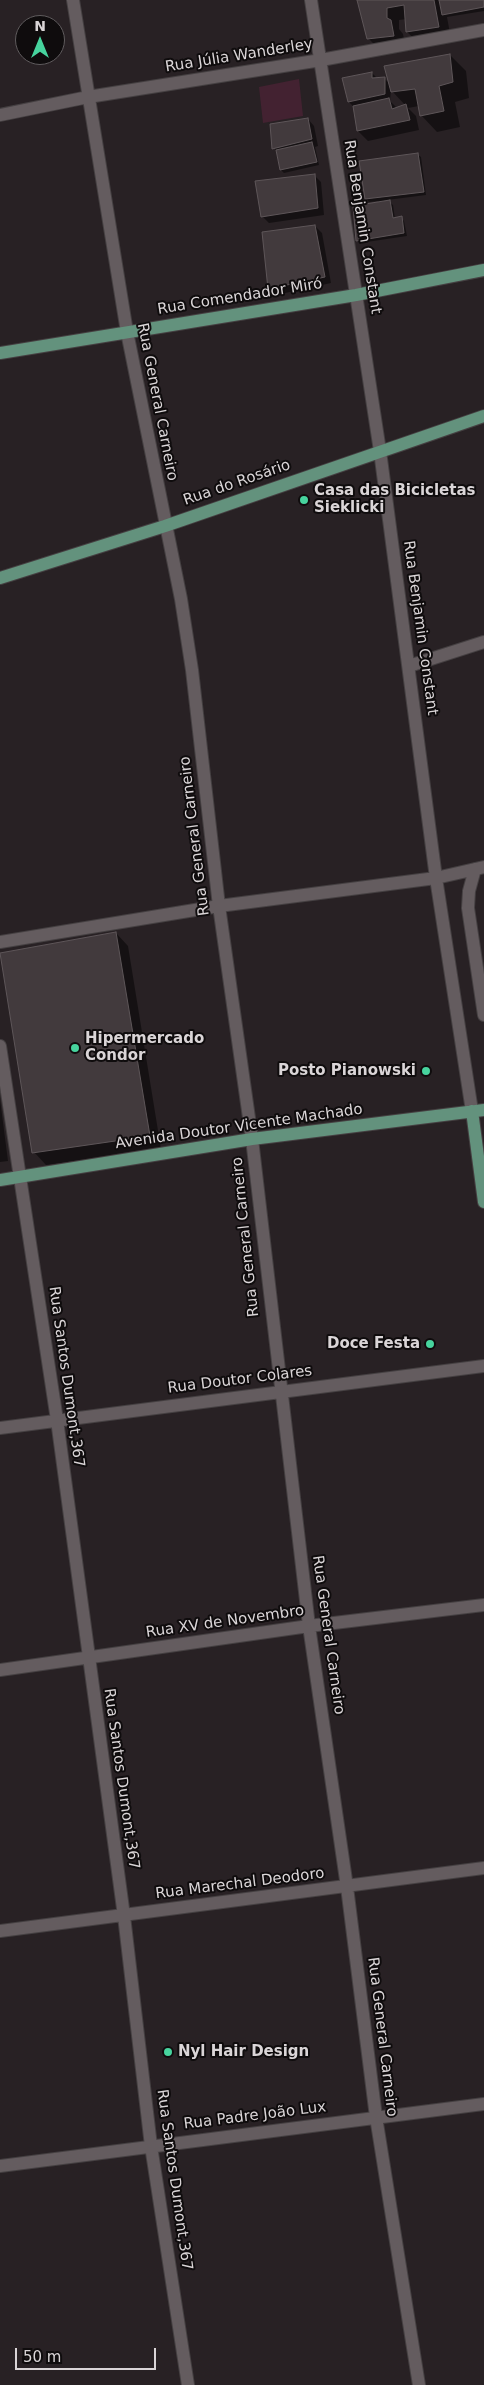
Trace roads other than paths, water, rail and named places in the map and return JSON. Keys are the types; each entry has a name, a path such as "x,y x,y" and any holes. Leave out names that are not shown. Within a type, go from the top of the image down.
{"main road":[{"name":"Rua Comendador Miró","path":"0,353 356,295 484,270"},
{"name":"Rua do Rosário","path":"0,578 165,526 484,416"},
{"name":"Avenida Doutor Vicente Machado","path":"0,1180 252,1139 478,1111"},
{"name":"Rua Benjamin Constant","path":"478,1111 484,1202"}],"street":[{"name":"Rua General Carneiro","path":"73,0 127,332 181,599 192,670 219,906 252,1139 280,1392 309,1626 347,1887 376,2117 419,2385"},
{"name":"Rua Benjamin Constant","path":"311,0 380,451 436,878 478,1111"},
{"name":"Rua Júlia Wanderley","path":"0,114 88,97 321,60 484,30"},
{"path":"408,666 484,642"},
{"path":"0,942 219,906 436,878 480,868"},
{"path":"480,868 469,891 468,908 484,1015"},
{"name":"Rua Santos Dumont,367","path":"0,1046 57,1420 124,1916 151,2146 188,2385"},
{"name":"Rua Doutor Colares","path":"0,1428 484,1366"},
{"name":"Rua XV de Novembro","path":"0,1670 309,1626 484,1605"},
{"name":"Rua Marechal Deodoro","path":"0,1931 484,1868"},
{"name":"Rua Padre João Lux","path":"0,2166 484,2104"}],"place":[{"name":"Casa das Bicicletas Sieklicki","path":"304,500"},
{"name":"Hipermercado Condor","path":"75,1048"},
{"name":"Posto Pianowski","path":"426,1071"},
{"name":"Doce Festa","path":"430,1344"},
{"name":"Nyl Hair Design","path":"168,2052"}]}
